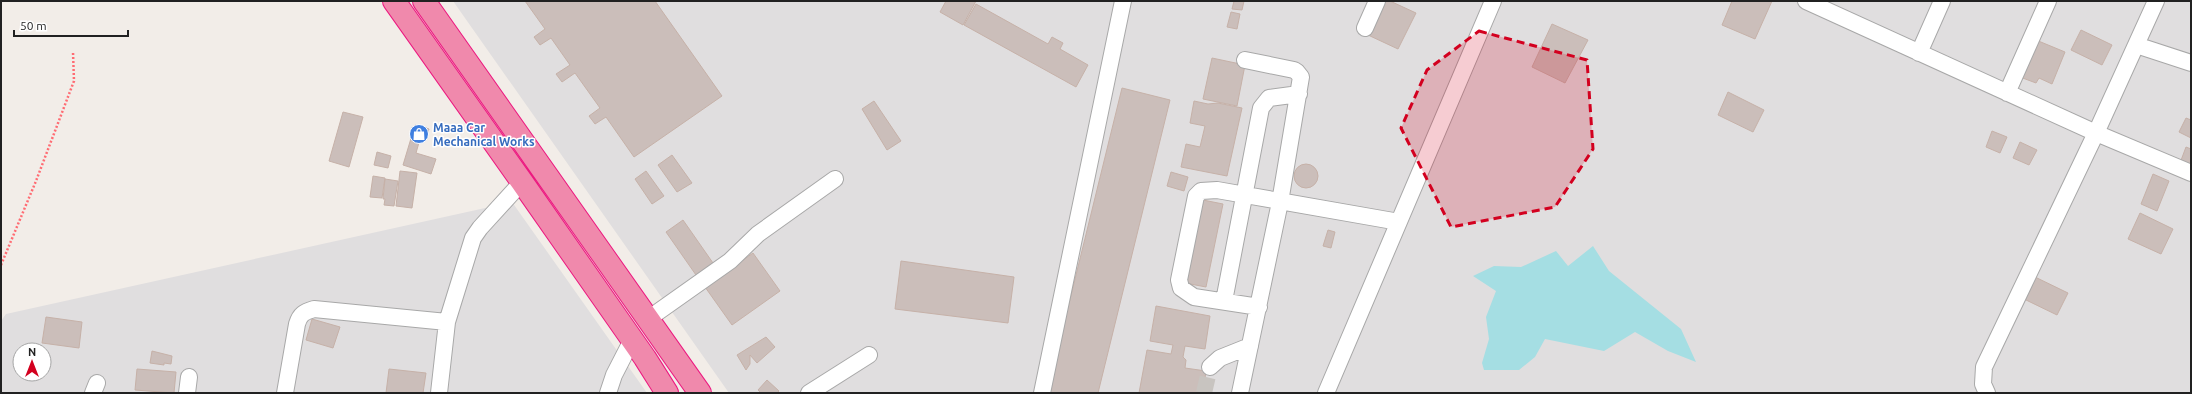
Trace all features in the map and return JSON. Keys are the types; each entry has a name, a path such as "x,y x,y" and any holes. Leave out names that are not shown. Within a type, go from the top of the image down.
{"highway":[{"path":"394,1 522,182 667,393"},
{"path":"424,1 700,393"}],"street":[{"path":"1042,393 1124,1"},
{"path":"1365,28 1377,1"},
{"path":"1326,393 1493,1"},
{"path":"1806,1 2096,133 2191,172"},
{"path":"1919,53 1942,1"},
{"path":"2007,93 2048,1"},
{"path":"1986,393 1984,384 1984,367 2096,133 2156,1"},
{"path":"2136,45 2191,63"},
{"path":"1240,393 1280,202 1301,77 1298,72 1245,60"},
{"path":"1224,302 1262,104 1269,98 1299,94"},
{"path":"648,319 730,261 758,234 835,179"},
{"path":"439,393 447,322 473,238 480,228 522,182"},
{"path":"1259,307 1194,297 1181,288 1179,280 1196,196 1201,191 1217,190 1399,222"},
{"path":"285,393 297,324 300,317 307,311 314,309 447,322"},
{"path":"608,393 614,375 632,340"},
{"path":"1210,367 1220,358 1250,346"},
{"path":"809,393 869,354"}],"path":[{"path":"1,265 36,181 74,81 73,52"}],"highlighted area":[{"path":"1479,31 1587,60 1593,149 1555,207 1451,227 1401,128 1427,70"}],"shaded area":[{"path":"453,1 2191,1 2191,393 729,393"},
{"path":"512,202 647,393 1,393 1,321 6,314"}],"water":[{"path":"1593,246 1609,271 1681,329 1696,362 1668,351 1635,332 1604,351 1545,339 1535,357 1519,370 1484,370 1482,363 1489,339 1486,317 1496,291 1473,276 1494,266 1521,267 1556,251 1568,266"}],"building":[{"path":"525,1 655,1 722,96 634,157 606,117 595,124 589,116 600,108 575,73 562,82 556,74 570,65 551,38 540,45 534,37 545,29"},
{"path":"946,1 976,1 963,25 940,12"},
{"path":"1234,1 1244,1 1242,10 1232,9"},
{"path":"1384,1 1390,1 1416,13 1398,49 1368,35"},
{"path":"1732,1 1772,1 1755,39 1722,25"},
{"path":"976,4 1048,44 1052,37 1063,43 1060,49 1088,65 1076,87 964,25"},
{"path":"1231,12 1240,14 1237,29 1227,27"},
{"path":"1552,24 1588,40 1565,83 1532,67"},
{"path":"2081,30 2112,45 2102,65 2071,50"},
{"path":"2036,40 2065,52 2052,84 2039,78 2036,83 2020,77"},
{"path":"1212,58 1245,65 1237,106 1203,99"},
{"path":"1122,88 1170,100 1098,393 1047,393"},
{"path":"1728,92 1764,110 1753,132 1718,115"},
{"path":"874,101 901,141 887,150 862,109"},
{"path":"1194,101 1208,104 1218,103 1242,108 1227,176 1181,167 1186,144 1200,147 1205,126 1190,123"},
{"path":"343,112 363,117 349,167 329,161"},
{"path":"2186,118 2191,120 2191,138 2179,132"},
{"path":"415,125 429,129 425,141 420,139 416,153 436,159 431,174 403,165"},
{"path":"1992,131 2007,137 2000,153 1986,147"},
{"path":"2020,142 2037,150 2029,165 2013,158"},
{"path":"2186,147 2191,149 2191,167 2180,163"},
{"path":"377,152 391,156 388,168 374,165"},
{"path":"672,155 692,183 677,192 658,165"},
{"path":"1301,164 1311,164 1318,171 1318,181 1311,188 1301,188 1294,181 1294,171"},
{"path":"400,171 417,173 412,208 396,206"},
{"path":"646,171 664,196 652,204 635,179"},
{"path":"1171,172 1188,177 1184,191 1167,186"},
{"path":"2153,174 2169,181 2157,211 2141,204"},
{"path":"373,176 385,178 382,198 370,197"},
{"path":"385,179 398,181 394,206 384,205 385,199 383,199"},
{"path":"1203,200 1223,204 1206,287 1185,283"},
{"path":"2140,213 2173,229 2161,254 2128,239"},
{"path":"683,220 713,263 696,275 666,232"},
{"path":"1328,230 1335,232 1331,248 1323,246"},
{"path":"753,253 780,291 732,325 705,287"},
{"path":"901,261 1014,277 1008,323 895,309"},
{"path":"2035,277 2068,293 2057,315 2024,299"},
{"path":"1156,306 1210,316 1205,349 1185,346 1183,357 1186,360 1185,368 1206,371 1203,393 1139,393 1147,350 1171,354 1173,345 1150,341"},
{"path":"46,317 82,322 79,348 52,344 52,342 42,342"},
{"path":"312,319 340,327 333,348 306,340"},
{"path":"766,337 775,347 757,363 750,355 750,364 746,370 737,355"},
{"path":"152,351 172,356 171,364 164,363 164,365 150,363"},
{"path":"137,369 176,372 174,393 135,390"},
{"path":"389,369 426,373 423,393 386,393"},
{"path":"767,380 779,391 777,393 761,393 758,390"}],"tunnel":[{"path":"1204,393 1210,367"}],"place":[{"name":"Maaa Car Mechanical Works","path":"419,134"}]}
